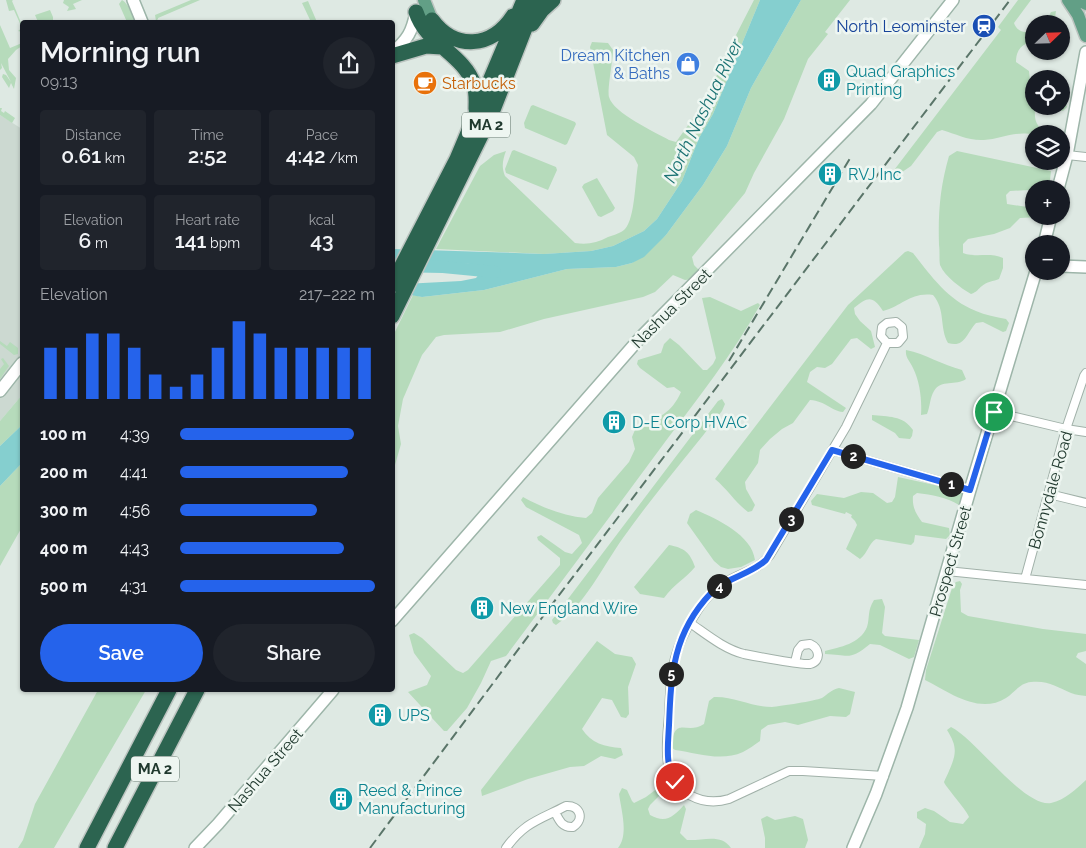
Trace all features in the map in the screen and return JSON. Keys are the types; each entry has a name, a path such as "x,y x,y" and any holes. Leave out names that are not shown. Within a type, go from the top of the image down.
{"highway":[{"path":"432,20 446,34 462,41 478,42 491,37 504,28 523,0"},
{"name":"MA 2","path":"396,310 421,245 523,0"},
{"name":"MA 2","path":"395,281 421,245 491,114 536,0"},
{"path":"520,42 539,13 553,0"},
{"path":"418,4 426,30 461,65 473,81 476,93 475,118"},
{"path":"395,53 426,46 442,47"},
{"name":"MA 2","path":"87,848 168,692"},
{"name":"MA 2","path":"115,848 196,692"},
{"path":"76,848 153,719"}],"main road":[{"path":"133,0 141,20"},
{"name":"Nashua Street","path":"395,617 640,338 871,104 953,0"},
{"path":"1068,0 1078,15 1086,36"},
{"path":"1078,0 1086,4"},
{"path":"418,4 432,20"},
{"path":"395,51 408,38 412,30 418,4"},
{"path":"1070,139 1086,52"},
{"path":"1070,266 1086,267"},
{"name":"Prospect Street","path":"853,848 884,776 907,708 1033,280"},
{"path":"0,391 20,366"},
{"name":"Nashua Street","path":"195,848 218,824 331,692"}],"street":[{"path":"1070,155 1086,157"},
{"path":"884,776 803,770 789,771 724,801 707,802 687,794 679,786 672,777 667,756 672,668 677,650 690,623 699,608 715,590 726,581 757,567 766,560 856,408 887,343"},
{"name":"Bonnydale Road","path":"1025,578 1066,429 1086,373"},
{"path":"994,412 1086,432"},
{"path":"832,450 970,490"},
{"path":"1049,494 1086,503"},
{"path":"947,571 1086,585"},
{"path":"690,623 735,650 751,655 795,662"},
{"path":"506,848 523,828 555,812"}],"shaded area":[{"path":"0,115 20,128 20,397 0,421"}],"green space":[{"path":"6,0 13,0 20,24 14,10 9,11"},
{"path":"64,0 82,0 73,4 76,9 67,11 69,7 63,3"},
{"path":"122,0 124,2 134,20 126,20 119,4"},
{"path":"191,0 200,0 157,20 155,15"},
{"path":"754,0 760,0 713,114 699,138 682,181 657,219 644,231 613,246 591,251 544,254 436,249 480,166 494,155 506,151 503,163 505,176 575,243 588,244 596,242 625,229 631,217 638,165 634,157 607,135 590,47 592,42 608,43 613,50 609,82 609,97 612,103 635,122 676,142 699,110 720,69 722,69 738,38 736,35"},
{"path":"801,0 850,0 825,32 828,34 808,59 784,119 745,193 692,257 694,265 699,270 694,279 685,280 673,275 655,292 643,297 544,319 500,332 436,337 422,355 403,399 398,426 401,444 395,465 395,332 413,295 422,297 484,290 567,269 616,267 632,263 666,235 703,185 727,146 751,88"},
{"path":"1018,0 1031,0 1014,23 1017,28 1025,32 1025,45 1020,48 1016,62 1028,70 1025,70 1025,115 1035,115 1038,125 1025,125 1025,134 978,140 942,130 937,132 911,166 892,179 888,178 1001,30 998,27"},
{"path":"308,1 316,20 310,20 302,3"},
{"path":"50,10 53,20 37,20 35,15"},
{"path":"1056,11 1055,15 1050,15 1051,12"},
{"path":"0,25 10,48 20,44 20,47 8,59 9,70 16,78 14,89 11,83 9,88 2,77 3,74 6,75 11,82 1,63 2,68 0,70"},
{"path":"533,105 575,122 576,124 567,144 565,145 525,128 524,123"},
{"path":"0,108 2,108 1,111 4,113 5,111 15,118 12,123 0,115"},
{"path":"514,150 556,167 557,170 548,190 506,173 505,169"},
{"path":"957,151 1025,165 1025,170 1051,171 1050,180 1025,180 1025,190 1010,191 1006,195 1007,204 1025,207 1025,218 1020,218 1010,228 994,234 968,239 963,244 963,253 993,255 1003,258 1003,268 999,279 986,284 971,294 949,278 940,265 940,200 949,156"},
{"path":"597,178 615,208 601,217 598,216 582,187 584,184"},
{"path":"908,251 913,253 926,270 957,301 979,312 1006,319 1009,323 1006,331 1003,332 983,322 976,323 962,342 958,344 948,343 945,337 940,307 933,295 912,297 883,311 876,302 870,299 859,304 854,308 855,314 871,331 875,347 871,349 857,338 851,339 832,364 825,368 817,367 810,372 807,382 846,408 843,412 820,402 810,400 793,423 770,439 760,450 758,463 745,482 746,489 755,505 752,511 748,512 715,479 848,305"},
{"path":"710,297 741,311 758,303 760,305 727,358 702,392 506,656 491,661 467,708 447,731 444,731 408,692 427,685 431,676 414,653 409,635 414,633 422,638 456,670 463,673 468,670 560,565 560,558 538,540 537,537 541,535 565,552 572,554 582,543 579,535 526,507 521,500 523,497 554,511 578,517 586,518 592,513 598,498 629,462 635,449 632,437 637,425 664,414 673,405 681,392 674,387 667,388 640,368 637,364 638,360 661,353 664,344 670,338 703,370 707,370 713,364 716,358 702,298"},
{"path":"0,341 7,346 10,342 18,348 18,354 14,355 0,344"},
{"path":"906,350 962,370 966,379 937,387 932,396 927,414 921,415 919,385"},
{"path":"3,358 9,366 0,379 0,369 4,364 1,359"},
{"path":"20,397 20,427 0,446 0,421"},
{"path":"722,399 725,404 722,411 635,522 585,596 566,617 556,625 553,623 552,620 718,401"},
{"path":"872,415 900,419 913,430 912,436 910,439 899,438 895,433 872,420"},
{"path":"20,465 20,531 0,566 0,486"},
{"path":"898,477 962,491 963,494 959,505 933,496 917,493 913,496 915,510 922,522 949,528 950,535 946,539 915,535 914,542 911,545 876,539 860,559 846,549 857,525 851,517 852,515 812,505 811,501 817,494 844,498 861,492 873,493 887,503 892,502 895,497"},
{"path":"696,510 723,523 741,536 752,551 755,560 741,567 728,569 721,567 714,561 687,523 690,514"},
{"path":"669,545 686,552 695,567 664,598 640,594 634,587"},
{"path":"960,581 962,584 960,590 961,612 968,616 1043,629 1086,634 1086,651 1078,653 1076,657 1086,664 1086,696 1073,694 1047,683 1031,682 1021,686 996,703 985,704 964,700 925,680 926,670 953,585"},
{"path":"882,599 885,607 882,633 885,636 919,640 914,657 909,659 880,645 870,644 858,653 849,656 825,654 825,651 849,644 860,637 867,627 874,600"},
{"path":"597,641 615,654 632,657 636,664 628,687 629,714 626,718 621,717 612,700 602,698 582,729 594,741 609,747 621,748 623,755 615,759 601,756 584,766 570,767 528,779 482,796 481,790"},
{"path":"839,688 855,692 850,714 846,717 830,716 798,725 785,722 768,725 761,730 760,741 735,755 709,756 675,750 671,747 675,731 678,728 692,728 704,724 709,701 714,697 772,707 822,698"},
{"path":"97,692 145,692 54,848 18,848 23,840 35,804"},
{"path":"951,727 962,734 1027,795 1040,801 1051,803 1061,799 1086,780 1086,848 919,848 925,834 926,824 917,818 917,812 925,808 934,811 950,822 963,824 969,817 944,782 955,754 953,741 947,730"},
{"path":"667,781 670,781 671,784 650,805 648,809 650,815 661,819 669,818 684,805 686,809 680,833 687,840 717,839 727,843 731,848 618,848 624,829 619,794 622,788 627,790 634,803 646,797"},
{"path":"767,816 775,820 795,816 803,819 808,840 805,848 765,848 761,819"}],"water":[{"path":"760,0 801,0 751,88 727,146 703,185 666,235 644,257 632,263 616,267 567,269 484,290 422,297 395,292 404,284 461,281 476,278 480,273 476,267 470,264 395,262 395,249 544,254 591,251 613,246 644,231 657,219 682,181 699,138 713,114"},
{"path":"20,427 20,465 0,486 0,446"}],"waterway":[{"name":"North Nashua River","path":"395,266 443,267 495,272"}],"railway":[{"path":"370,848 1010,0"},
{"path":"729,361 852,155"}],"place":[{"name":"North Leominster","path":"984,26"},
{"name":"Dream Kitchen & Baths","path":"688,64"},
{"name":"Quad Graphics Printing","path":"829,80"},
{"name":"Starbucks","path":"425,83"},
{"name":"RVJ Inc","path":"830,174"},
{"name":"D-E Corp HVAC","path":"614,422"},
{"name":"New England Wire","path":"482,608"},
{"name":"UPS","path":"380,715"},
{"name":"Reed & Prince Manufacturing","path":"341,799"}],"route":[{"path":"675,782 670,772 667,756 671,680 674,659 685,631 694,615 710,594 726,581 752,570 766,560 832,450 970,490 994,412"}]}
